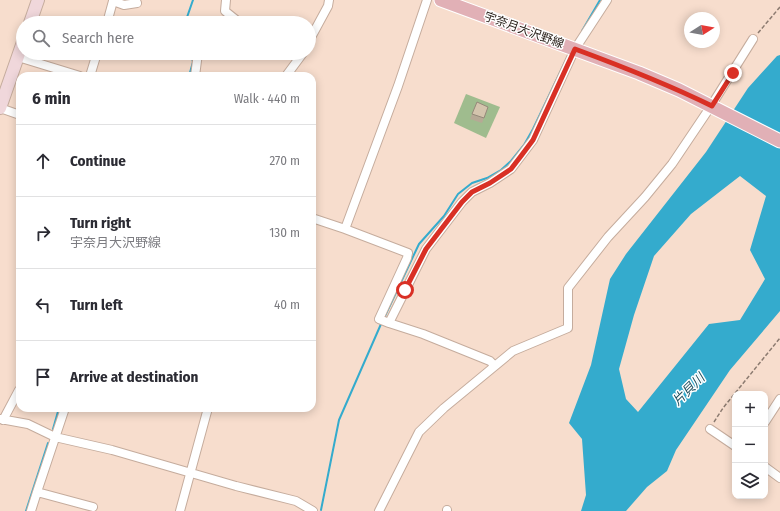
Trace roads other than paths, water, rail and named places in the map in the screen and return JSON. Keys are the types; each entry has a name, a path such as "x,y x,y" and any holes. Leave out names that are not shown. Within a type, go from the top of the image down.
{"main road":[{"path":"32,16 38,0"},
{"name":"宇奈月大沢野線","path":"441,0 639,73 679,90 780,141"},
{"path":"0,108 17,60"}],"street":[{"path":"108,16 113,0 124,5 137,3"},
{"path":"226,0 225,11 231,16"},
{"path":"316,28 328,6 328,0"},
{"path":"345,229 398,86 427,0"},
{"path":"389,323 426,249 462,202 472,192 490,183 511,169 533,140 575,49 607,0"},
{"path":"378,511 419,432 444,408 513,351 568,328 568,288 608,237 645,197 672,164 715,108 753,40"},
{"path":"28,60 67,72"},
{"path":"91,72 95,60"},
{"path":"196,72 197,60"},
{"path":"289,72 298,60"},
{"path":"0,108 16,114"},
{"path":"316,219 408,253 380,319 423,334 490,361 495,366"},
{"path":"16,395 1,420 28,424 55,437 112,450 296,501 312,510"},
{"path":"768,417 780,398"},
{"path":"31,511 64,412"},
{"path":"180,511 207,412"},
{"path":"710,429 732,444"},
{"path":"768,470 780,478"},
{"path":"37,492 93,507"}],"water":[{"name":"片貝川","path":"780,55 780,311 730,370 676,450 667,471 647,487 626,511 581,511 586,495 582,439 569,423 591,365 610,279 626,254 706,152 748,88 777,56","holes":["740,176 766,196 750,250 765,279 740,320 709,324 638,412 626,399 619,369 634,315 654,256 691,214"]}],"waterway":[{"path":"187,16 193,0"},
{"path":"582,31 600,0"},
{"path":"384,318 419,244 444,216 458,194 472,183 487,178 501,170 511,161 524,145 567,58"},
{"path":"190,72 193,60"},
{"path":"321,510 339,420 381,324"},
{"path":"53,429 58,412"},
{"path":"26,511 48,443"}]}
